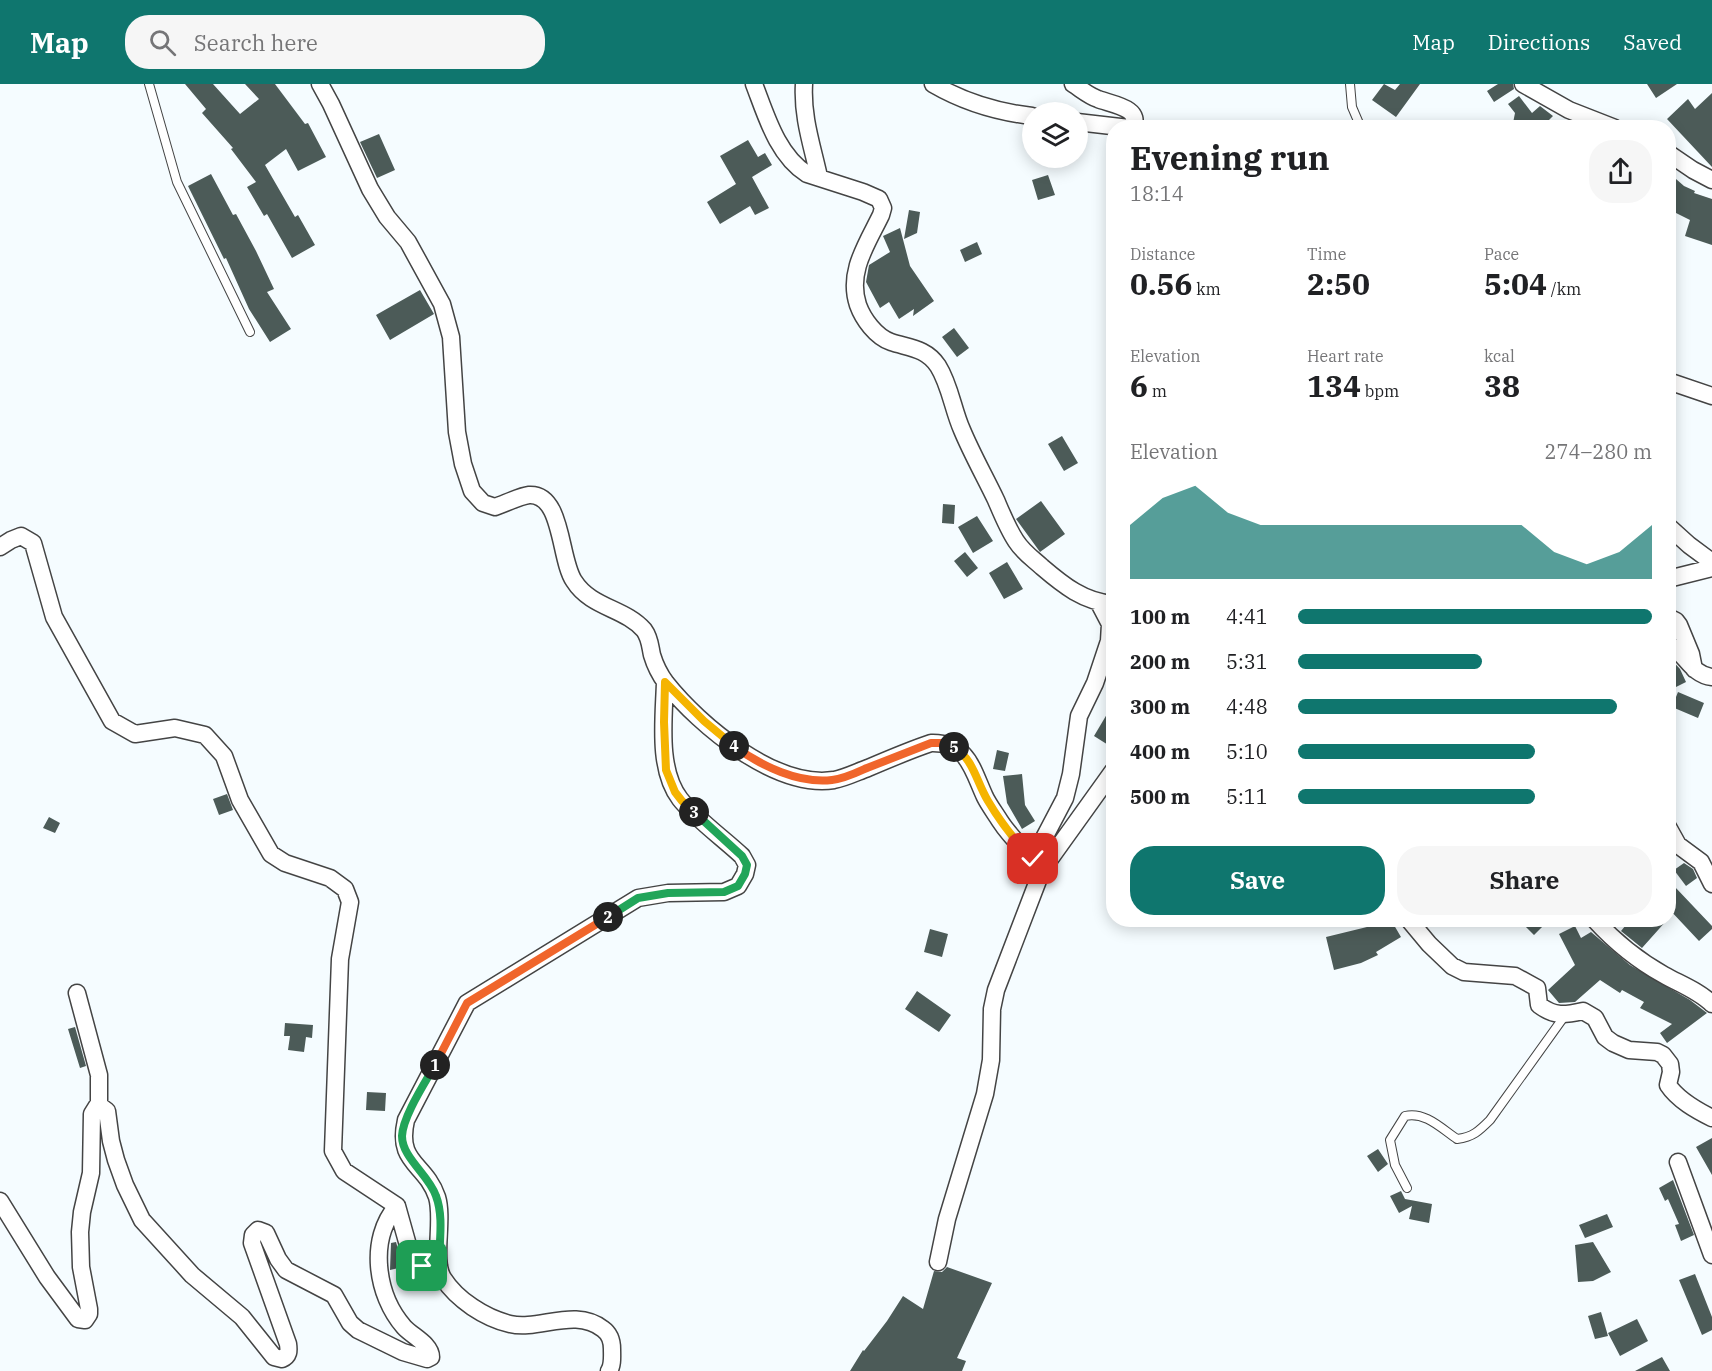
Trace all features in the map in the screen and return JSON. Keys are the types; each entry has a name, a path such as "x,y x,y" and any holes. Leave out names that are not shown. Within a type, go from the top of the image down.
{"street":[{"path":"320,84 370,189 387,217 408,242 442,304 451,338 458,432 463,464 472,492 483,503 495,507 529,495 545,499 554,512 567,569 574,583 589,598 637,623 649,639 657,668 665,682 704,721 737,748 766,765 801,778 834,780 931,743 945,743 966,756 1001,823 1038,865"},
{"path":"754,84 777,141 800,169 872,195 879,200 883,208 859,259 855,274 855,291 859,308 867,322 880,336 888,341 919,349 933,361 943,377 962,430 1015,541 1028,557 1063,585 1106,603"},
{"path":"804,84 807,133 819,177"},
{"path":"933,84 952,95 986,107 1022,114"},
{"path":"1073,84 1096,99 1128,109 1135,117 1134,120"},
{"path":"1523,84 1569,110 1595,120"},
{"path":"1088,123 1106,125"},
{"path":"1676,158 1712,180"},
{"path":"1676,384 1712,396"},
{"path":"1676,534 1712,562"},
{"path":"0,547 21,536 33,543 54,617 112,721 135,734 175,728 205,735 225,756 240,800 271,854 285,863 330,878 345,890 350,902 340,959 333,1151 344,1171 397,1206 411,1256 422,1266 439,1265"},
{"path":"1676,577 1712,568"},
{"path":"1676,621 1691,654 1694,669"},
{"path":"1676,648 1694,669 1712,677"},
{"path":"938,1262 947,1219 985,1094 991,1060 992,1010 996,990 1038,865 1065,798 1073,765 1079,716 1095,683 1106,650"},
{"path":"609,1371 612,1343 608,1333 598,1325 580,1319 513,1325 495,1319 462,1299 442,1277 439,1265 440,1218 437,1197 427,1177 407,1154 402,1137 406,1120 467,1003 638,898 668,893 724,892 738,886 745,874 747,865 742,856 682,801 666,770 665,682"},
{"path":"1038,865 1106,780"},
{"path":"1676,841 1701,862 1712,885"},
{"path":"1415,927 1452,966 1464,972 1515,976 1537,988 1539,1005 1548,1012 1560,1016 1583,1011 1595,1018 1605,1037 1622,1048 1637,1052 1657,1052 1663,1055 1670,1064 1668,1085 1674,1093 1699,1112 1712,1118"},
{"path":"1602,927 1631,955 1705,997 1712,1004"},
{"path":"77,993 99,1075 99,1105"},
{"path":"99,1105 107,1110 116,1160 124,1185 142,1220 192,1275 242,1317 278,1359 288,1354 288,1344 252,1243 253,1235 258,1230 267,1233 278,1259 286,1270 334,1295 350,1323 358,1330 410,1355 424,1359 431,1357 428,1348 404,1326 387,1302 384,1291 378,1253 381,1231 390,1213 397,1206"},
{"path":"0,1201 47,1277 78,1319 85,1320 89,1309 81,1267 80,1232 91,1173 92,1114 99,1105"},
{"path":"1678,1162 1712,1255"}],"lane":[{"path":"149,84 177,182 250,332"},
{"path":"1350,84 1353,107 1358,120"},
{"path":"1407,1188 1395,1165 1390,1140 1405,1116 1414,1114 1423,1116 1457,1139 1469,1138 1478,1133 1490,1120 1567,1014"}],"building":[{"path":"185,84 213,84 240,114 259,99 245,84 275,84 305,124 308,123 326,157 298,171 286,149 265,165 295,217 298,215 315,245 292,258 267,214 264,216 247,187 256,182 231,149 233,148 202,113 206,109"},
{"path":"1384,84 1395,90 1400,84 1420,84 1396,117 1372,100"},
{"path":"1498,84 1513,84 1514,89 1494,102 1487,91"},
{"path":"1647,84 1677,84 1656,98"},
{"path":"1712,93 1712,167 1676,129 1676,120 1667,119 1688,99 1695,109"},
{"path":"1519,96 1532,113 1540,106 1553,116 1549,120 1514,120 1515,113 1508,104"},
{"path":"379,134 395,170 377,178 360,142"},
{"path":"748,140 758,157 765,153 772,165 752,177 769,208 755,215 750,206 720,224 707,202 736,184 720,156"},
{"path":"211,174 256,251 274,289 267,292 291,329 270,342 249,309 226,258 224,259 188,186"},
{"path":"1048,175 1055,195 1038,200 1032,180"},
{"path":"1676,179 1695,191 1694,193 1712,199 1712,245 1685,236 1690,220 1676,213"},
{"path":"909,210 920,212 917,233 904,239"},
{"path":"900,228 910,266 934,301 913,316 914,309 899,319 889,302 880,308 866,282 869,265 890,252 883,236"},
{"path":"977,242 982,254 965,262 960,250"},
{"path":"420,290 434,314 390,340 376,315"},
{"path":"954,328 969,348 957,357 942,337"},
{"path":"1062,436 1078,463 1064,471 1048,444"},
{"path":"1041,501 1065,534 1040,552 1016,519"},
{"path":"943,504 955,505 954,524 942,523"},
{"path":"977,516 993,541 973,553 958,527"},
{"path":"965,552 978,568 967,577 954,561"},
{"path":"1007,562 1023,589 1004,599 989,573"},
{"path":"1676,665 1680,669 1686,682 1676,687"},
{"path":"1678,692 1704,703 1698,718 1676,709"},
{"path":"1106,716 1106,744 1094,736"},
{"path":"997,750 1009,753 1005,771 993,769"},
{"path":"1022,774 1025,805 1035,821 1022,829 1007,803 1003,776"},
{"path":"227,794 233,810 219,815 213,799"},
{"path":"49,817 60,823 55,833 43,828"},
{"path":"1684,863 1693,869 1697,878 1686,886 1676,873 1676,869"},
{"path":"1676,888 1712,926 1712,929 1699,941 1676,917"},
{"path":"1367,927 1395,927 1401,937 1376,952 1378,955 1361,963 1334,970 1326,937"},
{"path":"1526,927 1542,927 1534,935"},
{"path":"1573,927 1576,927 1581,938 1591,932 1630,965 1690,1000 1707,1013 1667,1043 1660,1033 1672,1024 1640,1008 1644,1002 1622,990 1620,993 1600,980 1575,1002 1559,1003 1548,990 1575,965 1559,934"},
{"path":"1624,927 1661,927 1642,948 1621,931"},
{"path":"930,929 948,934 942,957 924,952"},
{"path":"917,991 951,1015 939,1032 905,1009"},
{"path":"285,1023 313,1025 312,1038 306,1037 304,1052 288,1050 290,1036 284,1036"},
{"path":"75,1027 86,1066 80,1068 68,1029"},
{"path":"367,1092 386,1093 385,1111 366,1110"},
{"path":"1712,1138 1712,1175 1696,1147"},
{"path":"1378,1149 1388,1164 1378,1172 1367,1156"},
{"path":"1673,1180 1694,1235 1681,1241 1675,1225 1679,1224 1668,1199 1665,1201 1659,1188"},
{"path":"1401,1191 1405,1199 1432,1204 1429,1223 1409,1219 1412,1206 1399,1213 1390,1196"},
{"path":"1607,1214 1613,1227 1585,1238 1579,1225"},
{"path":"396,1242 403,1267 390,1270 391,1243"},
{"path":"1593,1242 1611,1272 1593,1281 1578,1282 1575,1245"},
{"path":"947,1267 992,1283 957,1358 966,1361 962,1371 850,1371 903,1296 923,1309 934,1271 942,1272"},
{"path":"1695,1274 1712,1317 1712,1330 1702,1335 1679,1280"},
{"path":"1601,1312 1608,1336 1595,1339 1588,1316"},
{"path":"1637,1319 1648,1341 1620,1356 1608,1333"},
{"path":"1662,1357 1670,1371 1635,1371"}],"route":[{"path":"422,1266 439,1265 440,1218 437,1197 427,1177 407,1154 402,1137 406,1120 467,1003 638,898 668,893 724,892 738,886 745,874 747,865 742,856 675,792 666,770 665,682 704,721 737,748 766,765 801,778 834,780 931,743 945,743 956,748 966,756 1001,823 1033,859"}]}
